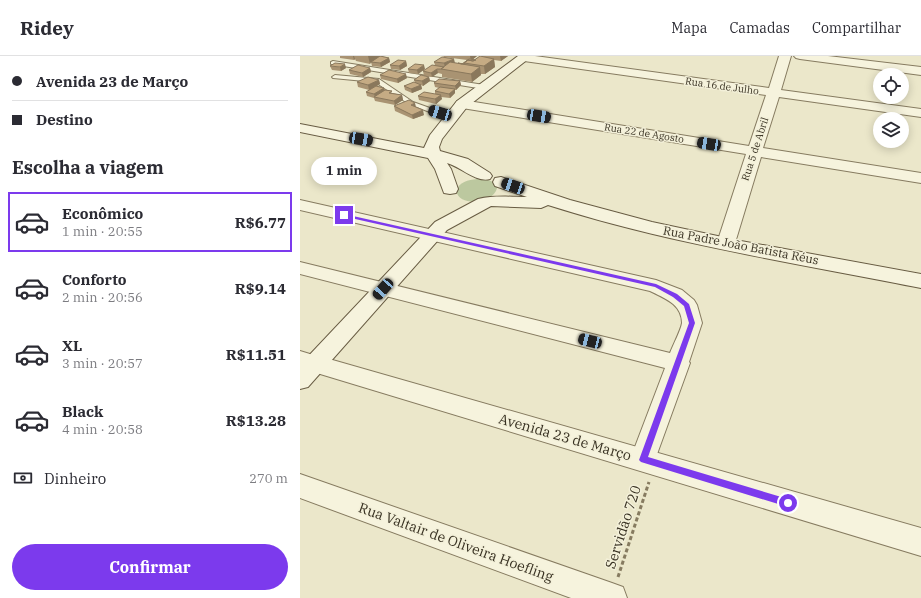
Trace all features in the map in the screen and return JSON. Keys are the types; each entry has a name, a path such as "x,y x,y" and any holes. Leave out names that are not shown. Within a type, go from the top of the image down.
{"main road":[{"path":"451,193 444,170 433,154 431,147 435,138 462,104 525,57"},
{"path":"449,120 444,134 445,140 454,155 484,176"},
{"path":"300,128 413,149 462,162"},
{"path":"413,149 428,143 435,138"},
{"path":"437,231 451,193 458,181 484,176"},
{"name":"Rua Padre João Batista Réus","path":"484,176 491,177 563,204 635,223 726,243 921,281"},
{"path":"305,368 383,289 437,231 501,194 503,186 501,182"},
{"name":"Rua Padre João Batista Réus","path":"451,193 455,201 468,204 488,202 563,204"},
{"name":"Avenida 23 de Março","path":"305,368 649,461 921,542"}],"street":[{"name":"Rua 5 de Abril","path":"726,243 785,56"},
{"path":"800,56 921,71"},
{"name":"Rua 16 de Julho","path":"525,57 921,113"},
{"name":"Rua 22 de Agosto","path":"462,104 921,178"},
{"path":"300,205 437,231 656,286 675,295 687,306 692,323 649,461"},
{"path":"300,268 679,363"},
{"name":"Rua Valtair de Oliveira Hoefling","path":"300,486 612,598"}],"lane":[{"path":"333,63 484,87"},
{"path":"335,77 376,80 411,103 449,120"}],"path":[{"name":"Servidão 720","path":"612,598 649,461"}],"green space":[{"path":"486,179 494,183 497,188 495,193 484,200 477,202 464,200 459,196 456,191 459,185 467,181"}],"building":[{"path":"380,56 389,58 380,63 371,62"},
{"path":"480,56 494,59 484,66 464,63 468,60 473,61"},
{"path":"442,57 454,59 444,63 434,62"},
{"path":"469,59 476,60 468,60 462,64"},
{"path":"398,60 406,61 399,66 390,65"},
{"path":"450,62 480,67 471,74 441,69"},
{"path":"335,63 345,64 340,67 330,66"},
{"path":"415,64 424,65 417,70 408,69"},
{"path":"358,65 370,68 362,73 349,70"},
{"path":"432,65 444,67 431,73 423,71"},
{"path":"389,70 406,74 397,79 380,75"},
{"path":"421,75 429,77 422,81 414,80"},
{"path":"368,77 379,80 368,85 357,82"},
{"path":"439,79 460,81 455,86 434,83"},
{"path":"414,82 421,85 411,89 404,86"},
{"path":"376,86 384,88 374,94 366,92"},
{"path":"440,87 455,89 449,94 435,91"},
{"path":"385,90 392,91 389,93 402,95 394,101 374,97"},
{"path":"424,92 441,95 435,99 418,96"},
{"path":"409,100 415,103 411,105 423,110 412,115 394,106"}],"route":[{"path":"344,215 656,286 675,295 687,306 692,323 679,363 643,460 788,503"}]}
